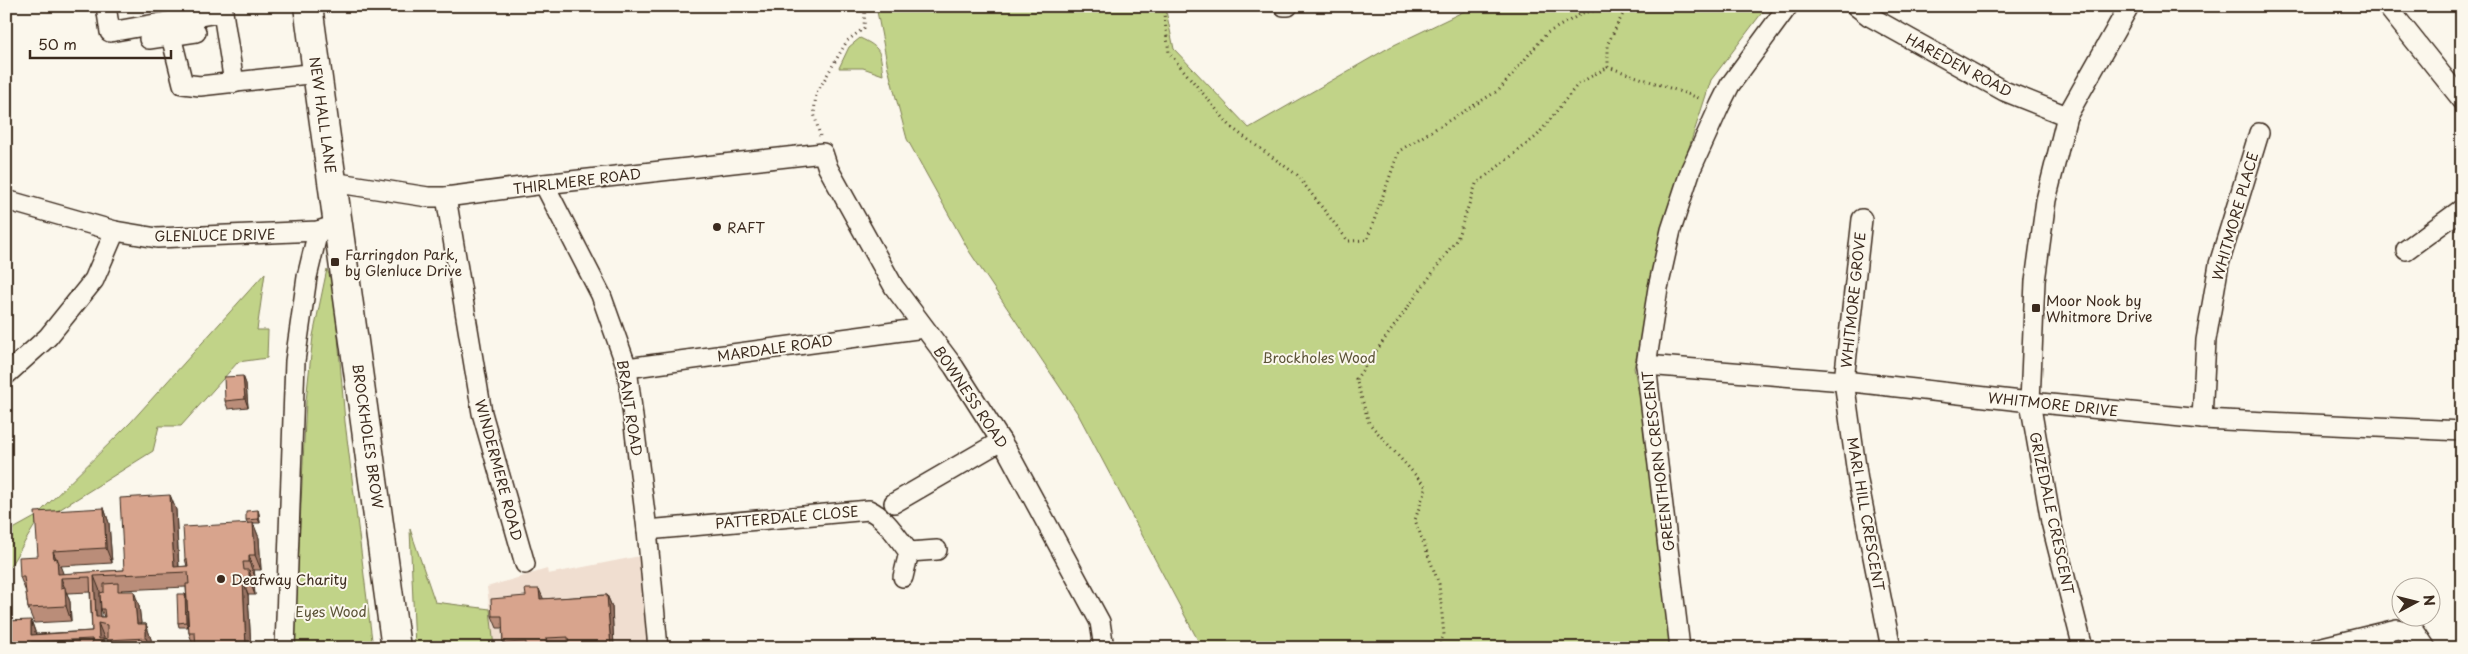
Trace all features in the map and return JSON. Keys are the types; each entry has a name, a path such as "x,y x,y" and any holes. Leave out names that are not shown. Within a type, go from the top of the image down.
{"highway":[{"name":"NEW HALL LANE","path":"308,6 332,182 328,227"},
{"name":"BROCKHOLES BROW","path":"328,227 396,648"}],"street":[{"path":"106,6 110,32 222,9 234,83"},
{"name":"GREENTHORN CRESCENT","path":"1680,648 1646,365 1658,288 1671,230 1691,169 1720,105 1730,85 1788,6"},
{"name":"HAREDEN ROAD","path":"1856,6 1869,16 2004,91 2067,116"},
{"name":"GRIZEDALE CRESCENT","path":"2083,648 2052,522 2030,402 2035,281 2046,200 2067,116 2130,6"},
{"path":"2387,6 2462,100"},
{"path":"150,39 196,32"},
{"path":"171,36 183,84 200,86 317,73"},
{"name":"WHITMORE PLACE","path":"2202,419 2206,340 2219,264 2259,133"},
{"name":"THIRLMERE ROAD","path":"332,182 428,197 446,197 544,184 822,153"},
{"name":"BOWNESS ROAD","path":"822,153 828,168 894,288 954,367 1001,441 1100,622 1104,648"},
{"name":"BRANT ROAD","path":"544,184 593,278 626,368 647,530 658,648"},
{"name":"WINDERMERE ROAD","path":"446,197 482,413 525,564"},
{"name":"GLENLUCE DRIVE","path":"6,200 115,231 157,238 328,227"},
{"path":"2406,250 2462,209"},
{"name":"WHITMORE GROVE","path":"1844,380 1862,219"},
{"path":"285,648 295,361 307,277 328,227"},
{"path":"6,375 48,337 94,280 115,231"},
{"name":"MARDALE ROAD","path":"626,368 924,328"},
{"name":"WHITMORE DRIVE","path":"1646,365 1844,380 2030,402 2202,419 2462,431"},
{"name":"MARL HILL CRESCENT","path":"1844,380 1858,481 1891,648"},
{"path":"894,503 1001,441"},
{"name":"PATTERDALE CLOSE","path":"647,530 869,510 877,514 885,522 908,552"},
{"path":"903,577 908,552 937,550"},
{"path":"2318,648 2397,629 2416,633 2426,648"}],"path":[{"path":"822,153 814,113 816,94 847,41 864,28 865,6"},
{"path":"1163,6 1169,54 1232,128 1297,175 1348,242 1367,240 1399,152 1499,90 1547,33 1583,13 1617,6"},
{"path":"1608,67 1608,44 1627,6"},
{"path":"1438,648 1444,635 1439,584 1415,520 1426,488 1369,423 1356,380 1457,239 1476,184 1537,136 1578,84 1608,67 1720,105"}],"shaded area":[{"path":"640,556 647,648 494,648 487,587 547,569 548,574"}],"green space":[{"name":"Brockholes Wood","path":"876,6 1165,6 1174,49 1249,128 1390,47 1475,6 1767,6 1711,80 1664,224 1634,368 1689,648 1202,648 1078,414 969,251 907,139 888,68"},
{"path":"860,38 879,52 883,75 863,68 839,68 849,47"},
{"name":"Eyes Wood","path":"327,269 334,288 345,422 373,648 294,648 306,401 313,336"},
{"path":"265,273 257,330 268,330 267,358 238,362 181,426 159,426 153,451 35,525 6,573 6,533 35,517 131,422"},
{"path":"410,529 435,602 490,609 494,648 415,648"}],"building":[{"path":"243,376 245,399 225,401 224,377"},
{"name":"Deafway Charity","path":"170,495 174,567 188,566 187,559 185,559 183,527 253,523 255,555 249,555 249,562 243,562 244,570 249,570 249,580 243,580 246,648 196,648 195,633 189,633 186,584 189,584 188,572 94,576 96,617 105,617 104,609 101,609 100,593 104,592 104,584 118,583 118,591 134,591 137,624 146,624 146,638 107,640 107,625 98,623 99,639 103,639 103,648 92,648 92,639 31,642 32,648 6,648 6,621 31,620 31,635 92,631 90,577 61,578 61,588 65,587 66,606 28,608 24,577 20,577 19,557 38,556 35,512 104,508 106,548 53,551 54,559 57,558 58,574 124,570 120,498"},
{"path":"258,510 258,519 246,520 246,511"},
{"path":"525,589 539,589 540,599 607,595 611,648 569,648 568,637 546,638 546,648 526,648 526,642 503,643 502,616 492,616 491,599 526,596"},
{"path":"177,594 185,594 186,622 178,623"}],"place":[{"name":"RAFT","path":"717,227"},
{"name":"Farringdon Park, by Glenluce Drive","path":"335,262"},
{"name":"Moor Nook by Whitmore Drive","path":"2036,308"},
{"name":"Deafway Charity","path":"221,579"}]}
